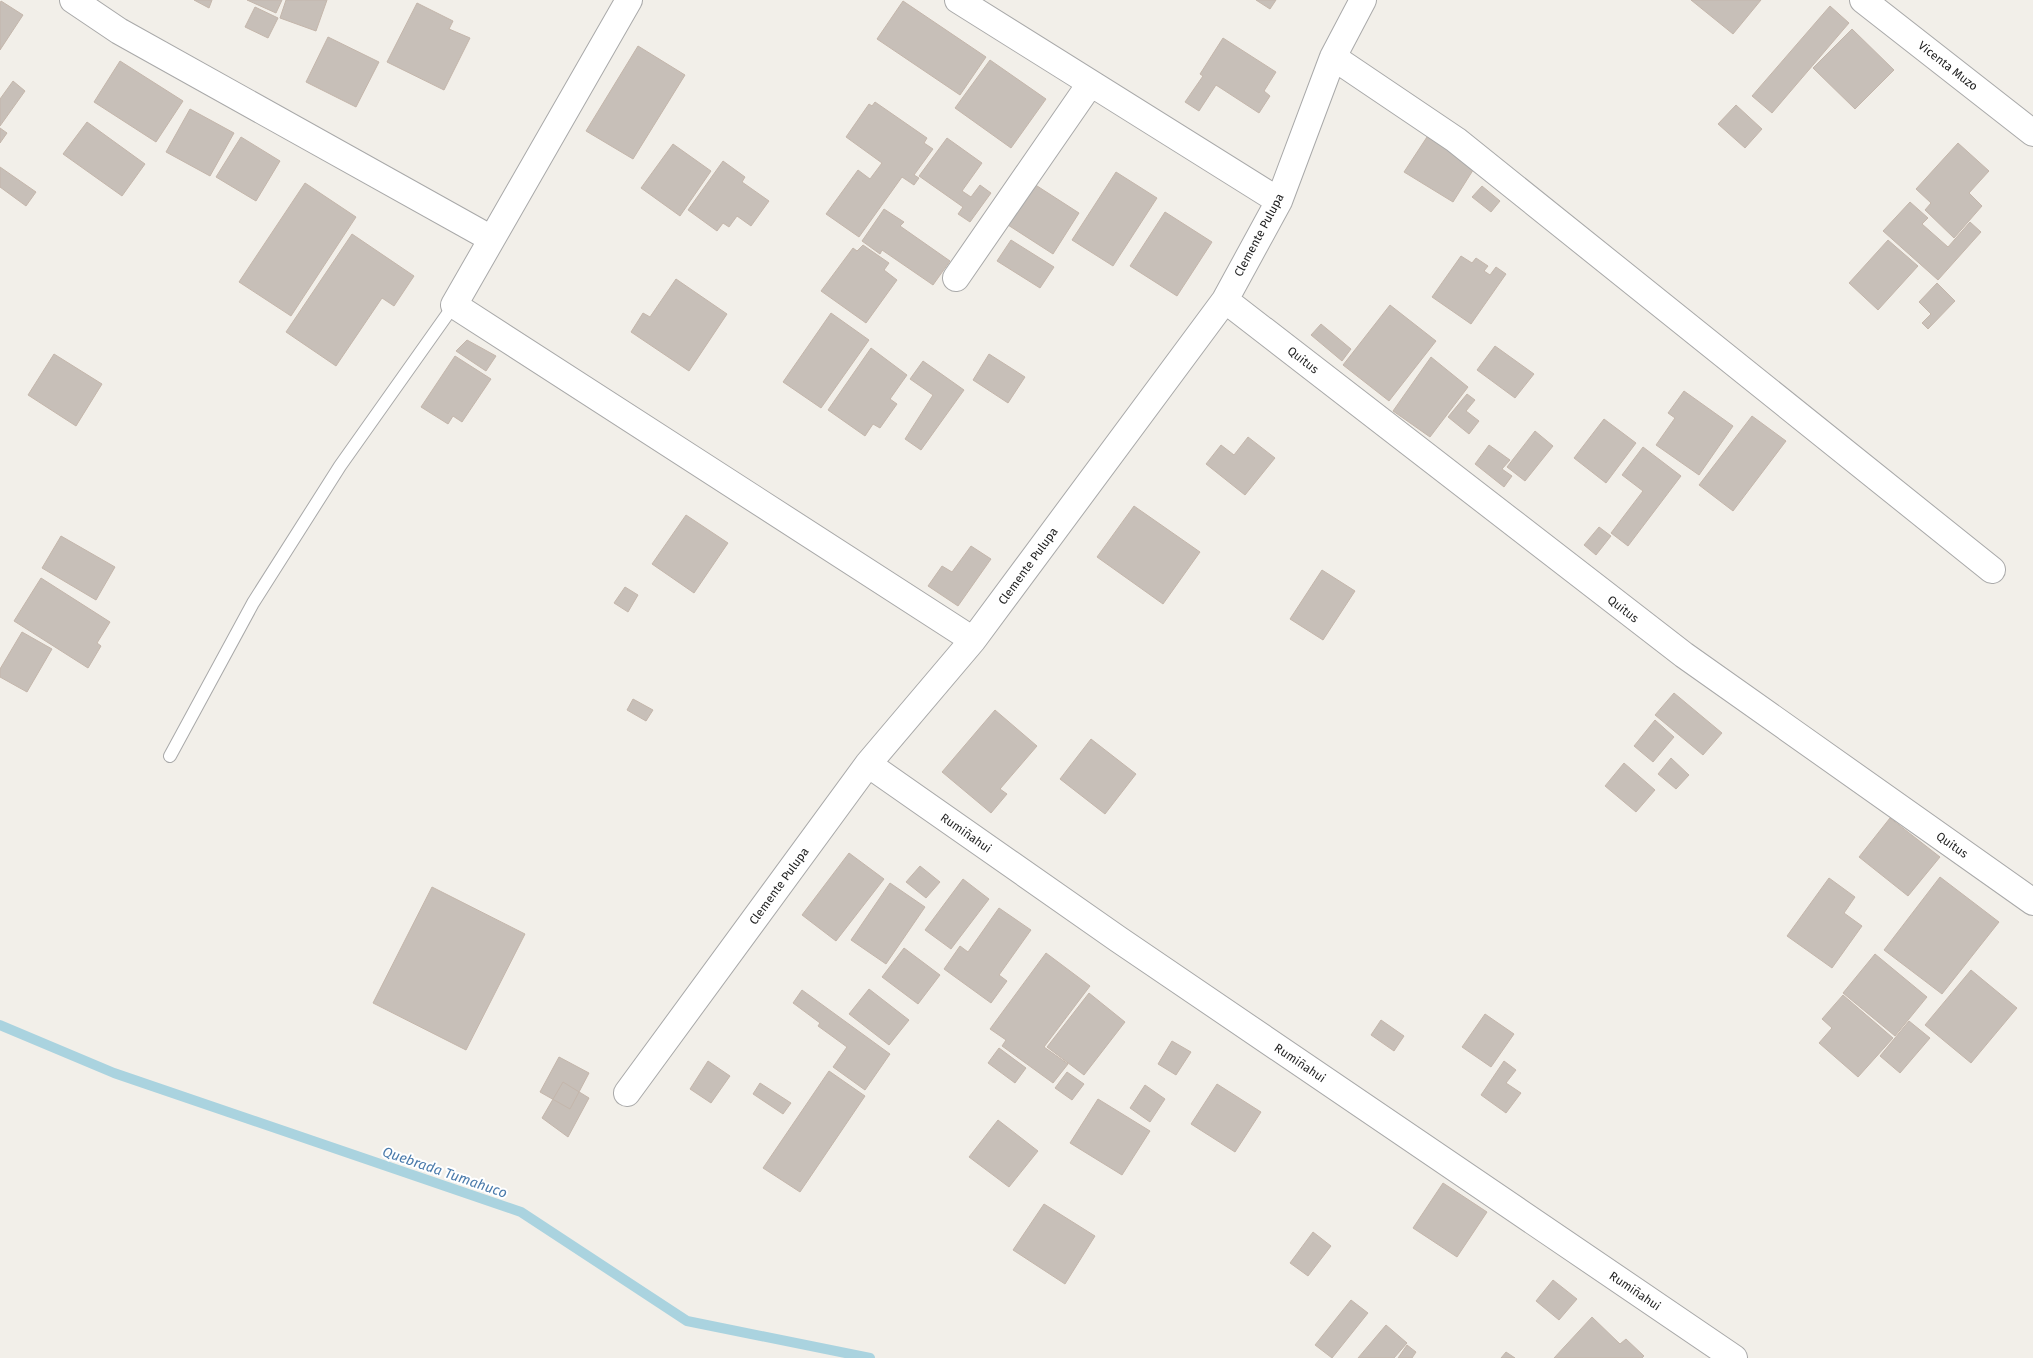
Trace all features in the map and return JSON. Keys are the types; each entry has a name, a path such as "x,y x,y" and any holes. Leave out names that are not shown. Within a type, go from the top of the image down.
{"street":[{"path":"73,0 119,31 490,238"},
{"path":"629,0 490,238 454,305 973,640"},
{"path":"958,0 1279,201"},
{"name":"Clemente Pulupa","path":"627,1093 868,764 973,640 1225,300 1279,201 1333,57 1363,0"},
{"name":"Vicenta Muzo","path":"1863,0 2033,133"},
{"path":"1333,57 1456,140 1992,570"},
{"path":"956,278 1090,84"},
{"name":"Quitus","path":"1225,300 1684,655 2033,902"},
{"name":"Rumiñahui","path":"868,764 1118,939 1734,1358"}],"lane":[{"path":"170,756 253,603 340,466 454,305"}],"building":[{"path":"194,0 212,0 209,8"},
{"path":"247,0 282,0 276,13"},
{"path":"286,0 327,0 316,31 280,18"},
{"path":"1256,0 1276,0 1270,9"},
{"path":"1691,0 1761,0 1733,34"},
{"path":"1,1 23,15 0,50 0,3"},
{"path":"903,1 986,57 960,95 877,39"},
{"path":"417,3 453,21 449,29 470,38 444,90 387,62"},
{"path":"1830,6 1849,23 1772,113 1752,96"},
{"path":"255,7 278,18 268,38 245,27"},
{"path":"1852,29 1894,70 1855,109 1813,68"},
{"path":"328,37 379,62 356,107 306,82"},
{"path":"1223,38 1276,72 1264,91 1270,96 1259,113 1216,85 1199,111 1185,102 1203,76 1200,74"},
{"path":"638,46 685,75 633,159 586,131"},
{"path":"990,60 1046,99 1011,148 955,108"},
{"path":"120,61 183,101 156,142 94,102"},
{"path":"13,81 25,91 0,126 0,99"},
{"path":"875,102 927,138 924,143 933,149 914,175 919,178 914,185 902,177 859,237 826,214 858,170 870,179 882,163 846,137 869,104 872,106"},
{"path":"1736,105 1762,129 1745,148 1718,124"},
{"path":"190,109 234,133 210,176 166,152"},
{"path":"87,122 145,164 122,196 63,154"},
{"path":"0,128 7,133 0,143"},
{"path":"241,137 280,161 256,201 216,177"},
{"path":"1427,137 1475,167 1453,202 1404,172"},
{"path":"947,138 982,163 962,191 971,197 980,185 991,193 970,222 958,214 963,207 919,176"},
{"path":"1958,143 1989,171 1969,193 1982,206 1954,238 1925,210 1931,203 1916,189"},
{"path":"673,144 711,171 680,216 641,188"},
{"path":"723,161 745,177 742,182 769,201 751,226 737,216 729,227 723,223 717,231 688,210"},
{"path":"0,167 36,192 26,206 0,187"},
{"path":"1116,172 1157,198 1113,266 1072,240"},
{"path":"305,183 356,217 291,316 239,282"},
{"path":"1034,184 1079,213 1053,254 1008,225"},
{"path":"1482,186 1500,201 1491,212 1472,197"},
{"path":"1910,202 1928,218 1922,224 1948,247 1970,222 1981,232 1938,280 1883,231"},
{"path":"884,209 904,222 900,226 950,261 933,285 882,250 880,254 862,241"},
{"path":"1165,212 1212,242 1177,296 1130,266"},
{"path":"352,234 414,276 394,306 382,298 336,366 286,332"},
{"path":"1011,240 1054,267 1040,288 997,261"},
{"path":"1888,240 1918,266 1878,310 1849,283"},
{"path":"863,245 889,263 884,270 897,280 866,323 821,291 853,248 857,251"},
{"path":"1461,256 1472,263 1476,258 1488,266 1484,271 1490,275 1496,267 1506,274 1471,324 1432,297"},
{"path":"676,279 727,314 689,371 631,332 643,313 650,317"},
{"path":"1937,283 1955,301 1928,329 1922,323 1931,314 1919,302"},
{"path":"1390,305 1436,341 1389,401 1343,365"},
{"path":"831,313 869,340 821,408 783,382"},
{"path":"1321,324 1351,349 1342,361 1311,335"},
{"path":"467,340 496,356 486,371 456,351"},
{"path":"1495,346 1534,374 1515,398 1477,370"},
{"path":"871,348 907,375 890,399 897,404 880,428 873,424 865,436 828,410"},
{"path":"54,354 102,384 76,426 28,395"},
{"path":"989,354 1025,377 1008,403 973,380"},
{"path":"455,356 491,379 462,422 453,416 448,424 421,407"},
{"path":"1431,357 1468,387 1430,437 1393,411"},
{"path":"923,361 964,390 921,450 905,439 933,395 910,379"},
{"path":"1684,391 1733,426 1699,475 1656,445 1675,418 1668,413"},
{"path":"1467,394 1475,400 1466,411 1479,421 1469,434 1448,417"},
{"path":"1752,416 1786,441 1733,511 1699,485"},
{"path":"1604,419 1636,443 1606,483 1574,458"},
{"path":"1535,431 1553,446 1525,481 1507,467"},
{"path":"1248,437 1275,458 1245,495 1206,464 1221,445 1234,455"},
{"path":"1489,445 1510,460 1502,469 1512,476 1504,487 1475,464"},
{"path":"1643,447 1681,476 1628,546 1611,533 1643,491 1622,475"},
{"path":"1134,506 1200,552 1163,604 1097,557"},
{"path":"686,515 728,543 694,593 652,564"},
{"path":"1599,527 1611,536 1596,555 1584,545"},
{"path":"61,536 115,567 96,600 42,568"},
{"path":"971,546 991,559 958,606 928,586 942,566 952,572"},
{"path":"1322,570 1355,591 1323,640 1290,619"},
{"path":"41,578 110,622 97,643 101,646 88,668 14,621"},
{"path":"625,587 638,595 628,612 614,603"},
{"path":"22,632 52,649 27,692 0,677 0,669"},
{"path":"1674,693 1722,733 1703,755 1655,715"},
{"path":"633,699 653,710 646,721 627,710"},
{"path":"995,710 1037,746 1000,789 1007,794 991,813 942,772"},
{"path":"1655,720 1674,737 1653,762 1634,746"},
{"path":"1091,739 1136,774 1105,814 1060,779"},
{"path":"1671,758 1689,775 1676,789 1658,774"},
{"path":"1624,763 1655,790 1636,812 1605,786"},
{"path":"1890,818 1940,857 1908,896 1859,857"},
{"path":"849,853 884,879 836,941 802,915"},
{"path":"920,866 940,882 926,898 906,882"},
{"path":"1940,877 1999,922 1942,994 1884,950"},
{"path":"1829,878 1855,897 1844,913 1862,926 1832,968 1787,936"},
{"path":"963,879 989,899 951,949 925,930"},
{"path":"890,883 925,907 886,964 851,940"},
{"path":"432,887 525,934 466,1050 373,1003"},
{"path":"999,908 1031,930 999,975 1007,981 991,1003 944,969 960,946 968,952"},
{"path":"904,948 940,975 918,1004 882,977"},
{"path":"1046,953 1090,986 1044,1047 1068,1064 1053,1083 1002,1046 1006,1040 990,1029"},
{"path":"1875,954 1927,997 1895,1036 1843,993"},
{"path":"1971,970 2017,1008 1971,1063 1925,1025"},
{"path":"869,989 909,1020 889,1045 849,1014"},
{"path":"802,990 890,1054 865,1090 833,1067 847,1047 818,1026 820,1023 793,1003"},
{"path":"1089,993 1125,1022 1084,1075 1047,1047"},
{"path":"1843,995 1893,1038 1858,1077 1819,1043 1832,1028 1822,1019"},
{"path":"1485,1014 1514,1034 1491,1067 1462,1047"},
{"path":"1381,1020 1404,1036 1394,1051 1371,1035"},
{"path":"1909,1021 1930,1038 1900,1073 1880,1056"},
{"path":"1172,1041 1191,1052 1176,1075 1158,1064"},
{"path":"999,1048 1026,1068 1015,1083 988,1063"},
{"path":"559,1057 589,1073 570,1109 540,1092"},
{"path":"708,1061 730,1076 711,1103 690,1089"},
{"path":"1504,1061 1516,1070 1506,1083 1521,1093 1506,1113 1481,1095"},
{"path":"829,1071 865,1096 800,1192 763,1168"},
{"path":"1067,1072 1084,1084 1072,1100 1055,1088"},
{"path":"563,1082 589,1098 568,1137 542,1118"},
{"path":"760,1083 791,1103 783,1114 753,1094"},
{"path":"1217,1084 1261,1112 1235,1152 1191,1124"},
{"path":"1145,1085 1165,1099 1150,1122 1130,1108"},
{"path":"1098,1099 1150,1131 1122,1175 1070,1143"},
{"path":"998,1120 1038,1151 1009,1187 969,1157"},
{"path":"1443,1183 1487,1212 1457,1257 1413,1228"},
{"path":"1044,1204 1095,1236 1065,1284 1013,1250"},
{"path":"1313,1232 1331,1246 1308,1276 1290,1263"},
{"path":"1553,1280 1577,1299 1559,1320 1536,1301"},
{"path":"1351,1300 1368,1313 1332,1358 1315,1345"},
{"path":"1592,1317 1620,1344 1626,1339 1644,1356 1642,1358 1554,1358"},
{"path":"1386,1325 1407,1343 1394,1358 1358,1358"},
{"path":"1407,1345 1416,1352 1412,1358 1398,1358"},
{"path":"1506,1352 1515,1358 1501,1358"}],"waterway":[{"name":"Quebrada Tumahuco","path":"0,1025 114,1073 521,1212 687,1321 870,1358"}]}
